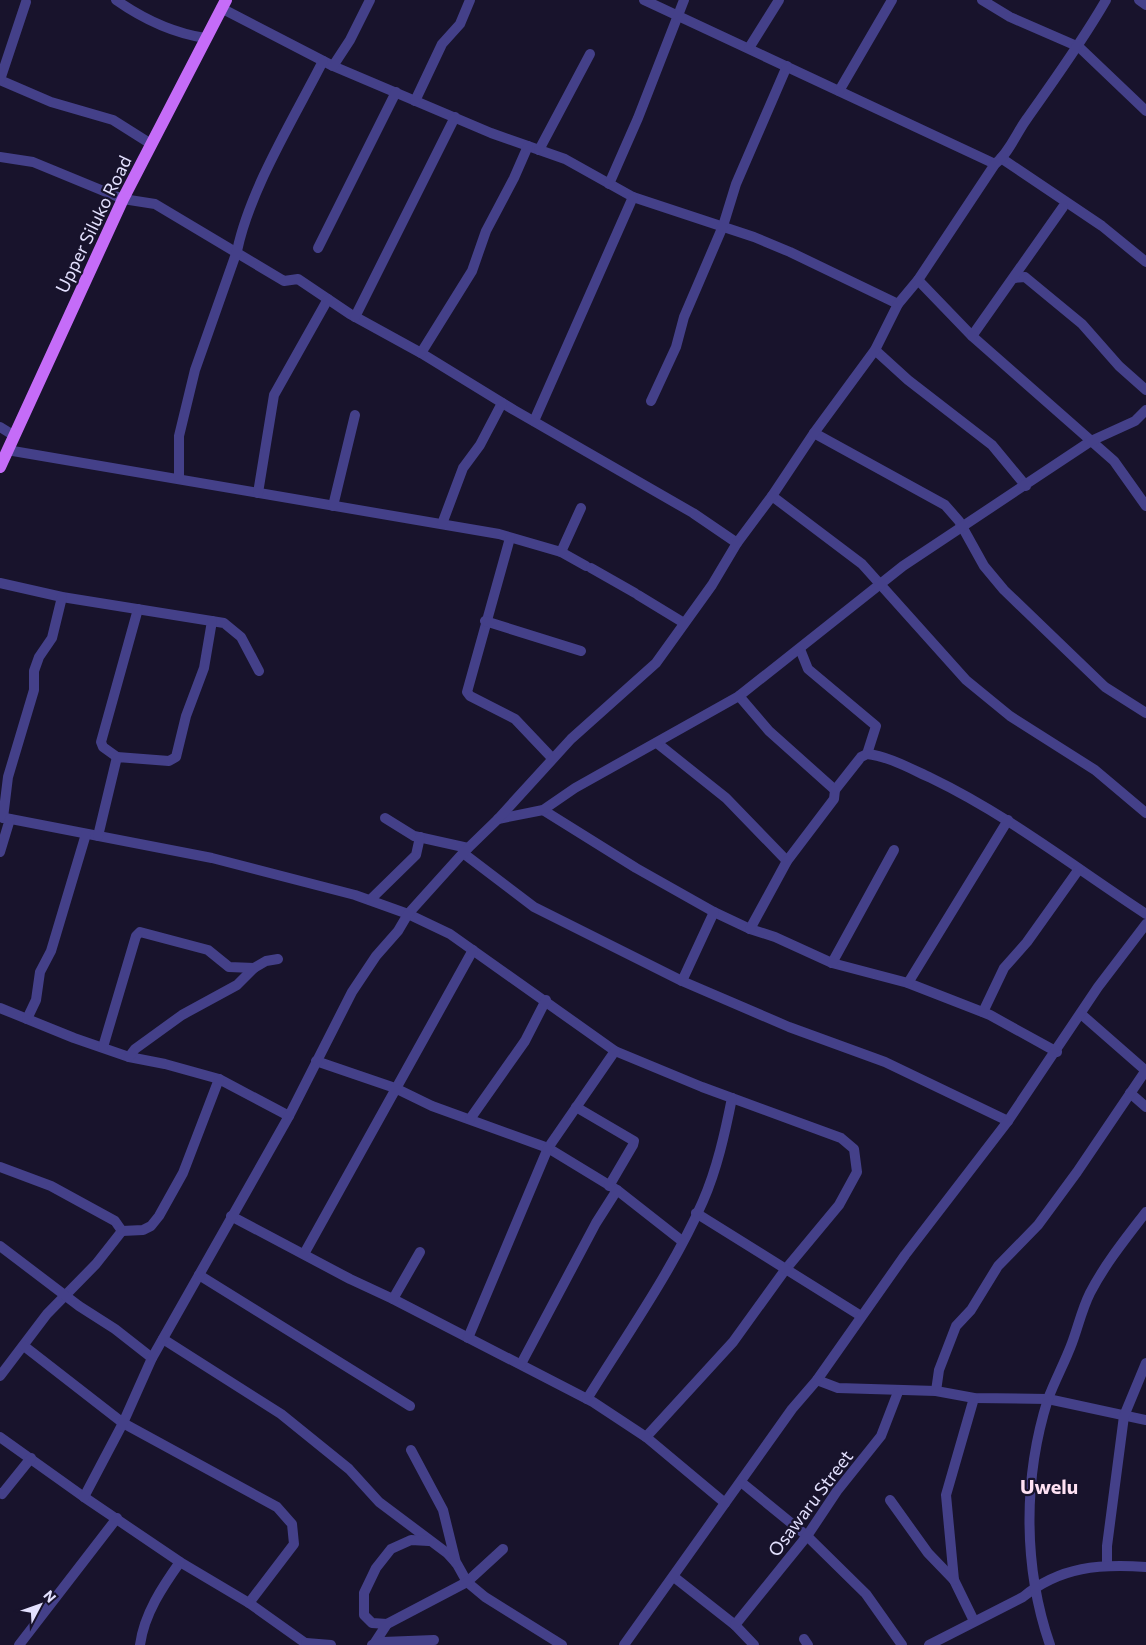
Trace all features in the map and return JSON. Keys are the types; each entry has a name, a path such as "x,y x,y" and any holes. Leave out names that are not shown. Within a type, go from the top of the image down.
{"main road":[{"name":"Upper Siluko Road","path":"0,467 123,198 223,4"}],"street":[{"path":"116,0 134,13 182,34 205,38"},
{"path":"179,479 179,436 195,370 257,191 328,63 350,40 370,0"},
{"path":"415,101 442,44 460,24 470,0"},
{"path":"644,0 840,91 998,161 1102,226 1146,262"},
{"path":"609,184 638,118 676,16 684,0"},
{"path":"749,48 779,0"},
{"path":"840,91 892,0"},
{"path":"84,1497 123,1423 152,1358 311,1076 316,1061 352,992 408,914 465,850 498,819 570,739 656,663 712,585 737,543 875,350 898,304 918,280 1024,122 1079,47 1106,0"},
{"path":"1140,0 1146,5"},
{"path":"984,1 1010,17 1079,47 1146,111"},
{"path":"26,2 0,80 51,102 113,120 151,144"},
{"path":"223,4 328,63 455,118 565,160 633,197 712,225 723,226 790,252 898,304"},
{"path":"539,150 590,54"},
{"path":"651,401 676,347 684,317 723,226 736,184 787,66"},
{"path":"318,248 396,92"},
{"path":"356,317 455,118"},
{"path":"421,353 472,271 486,231 514,178 528,146"},
{"path":"0,157 33,162 123,198 155,204 237,251 284,281 298,279 356,317 421,353 502,403 693,513 737,543"},
{"path":"534,421 633,197"},
{"path":"972,336 1062,207"},
{"path":"1014,278 1025,277 1082,324 1119,366 1146,390"},
{"path":"918,280 972,336 1114,461 1146,506"},
{"path":"258,493 274,394 328,300"},
{"path":"875,350 908,380 992,445 1026,486"},
{"path":"442,524 463,468 480,445 502,403"},
{"path":"498,819 543,810 576,788 739,696 800,649 880,582 1091,441 1134,421 1146,410"},
{"path":"333,506 355,415"},
{"path":"0,428 13,435"},
{"path":"814,433 945,505 962,527 984,566 1011,597 1104,687 1146,713"},
{"path":"7,450 442,524 510,538 561,552 636,594 684,624"},
{"path":"772,496 829,536 862,564 966,680 1010,716 1094,770 1146,813"},
{"path":"561,552 581,508"},
{"path":"510,538 468,692 470,696 516,719 552,758"},
{"path":"0,583 62,597 212,620 234,629 241,637 259,671"},
{"path":"0,852 8,777 34,690 34,671 52,638 62,597"},
{"path":"138,609 102,742 103,747 117,757 169,761 176,757 186,716 204,668 212,620"},
{"path":"486,621 581,651"},
{"path":"800,649 808,669 876,726 867,754"},
{"path":"739,696 769,731 836,790"},
{"path":"657,743 726,798 787,861"},
{"path":"750,929 787,861 834,799 836,790 861,757 867,754 910,768 966,795 1008,820 1146,914"},
{"path":"98,836 117,757"},
{"path":"543,810 636,868 714,912 750,929 775,937 832,963 908,983 983,1012 1057,1052"},
{"path":"4,818 212,858 370,900 408,914 450,934 546,1000 614,1051 732,1098 841,1138 854,1149 857,1172 839,1205 785,1270 733,1342 646,1437"},
{"path":"386,818 414,836 465,850 534,907 682,981 789,1027 885,1062 1008,1121"},
{"path":"908,983 1008,820"},
{"path":"27,1019 36,1000 40,972 51,951 86,834"},
{"path":"370,900 416,855 420,837"},
{"path":"832,963 894,850"},
{"path":"983,1012 1004,968 1028,942 1079,869"},
{"path":"682,981 714,912"},
{"path":"624,1645 792,1409 817,1380 861,1316 1008,1121 1057,1052 1098,987 1146,924"},
{"path":"103,1047 136,936 140,932 208,950 229,967 254,968"},
{"path":"304,1254 473,950"},
{"path":"129,1057 135,1049 182,1015 237,985 254,968 266,961 278,959"},
{"path":"470,1119 525,1041 546,1000"},
{"path":"0,1008 129,1057 165,1064 219,1079 289,1116"},
{"path":"936,1391 939,1370 956,1326 971,1310 998,1266 1038,1225 1146,1070 1081,1014"},
{"path":"468,1338 548,1148 614,1051"},
{"path":"316,1061 395,1088 432,1106 548,1148 613,1188 682,1241"},
{"path":"0,1376 64,1295 96,1264 122,1231 143,1230 151,1226 159,1216 183,1173 219,1079"},
{"path":"1130,1093 1146,1107"},
{"path":"587,1399 682,1241 703,1201 724,1135 732,1098"},
{"path":"521,1364 596,1223 634,1146 634,1141 576,1107"},
{"path":"0,1166 51,1186 116,1221 122,1231"},
{"path":"1050,1645 1039,1613 1034,1588 1030,1512 1035,1450 1048,1399 1090,1294 1115,1252 1146,1212"},
{"path":"696,1213 861,1316"},
{"path":"231,1216 350,1279 393,1299 587,1399 646,1437 724,1503"},
{"path":"0,1246 152,1358"},
{"path":"393,1299 420,1252"},
{"path":"199,1275 410,1406"},
{"path":"163,1339 281,1414 349,1469 379,1502 447,1553 467,1582 485,1597 562,1645"},
{"path":"24,1346 123,1423 277,1507 292,1524 294,1544 248,1604"},
{"path":"1107,1565 1107,1546 1124,1416 1146,1363"},
{"path":"817,1380 838,1388 898,1392 936,1391 974,1398 1048,1399 1146,1420"},
{"name":"Osawaru Street","path":"735,1625 807,1536 837,1491 881,1436 898,1392"},
{"path":"954,1580 946,1495 974,1398"},
{"path":"0,1436 84,1497 307,1644 331,1645"},
{"path":"411,1450 443,1510 456,1564"},
{"path":"0,1493 2,1494 31,1458"},
{"path":"741,1482 807,1536 866,1594 902,1645"},
{"path":"890,1500 928,1553 954,1580 974,1621"},
{"path":"19,1645 117,1518"},
{"path":"387,1624 372,1623 364,1615 364,1593 372,1576 391,1549 412,1540 430,1541"},
{"path":"372,1645 387,1624 467,1582 503,1549"},
{"path":"140,1645 142,1635 160,1590 180,1562"},
{"path":"929,1645 1023,1597 1034,1588 1058,1576 1107,1565 1146,1568"},
{"path":"674,1577 735,1625 754,1645"},
{"path":"372,1645 434,1640"}],"district":[{"name":"Uwelu","path":"1049,1486"}]}
